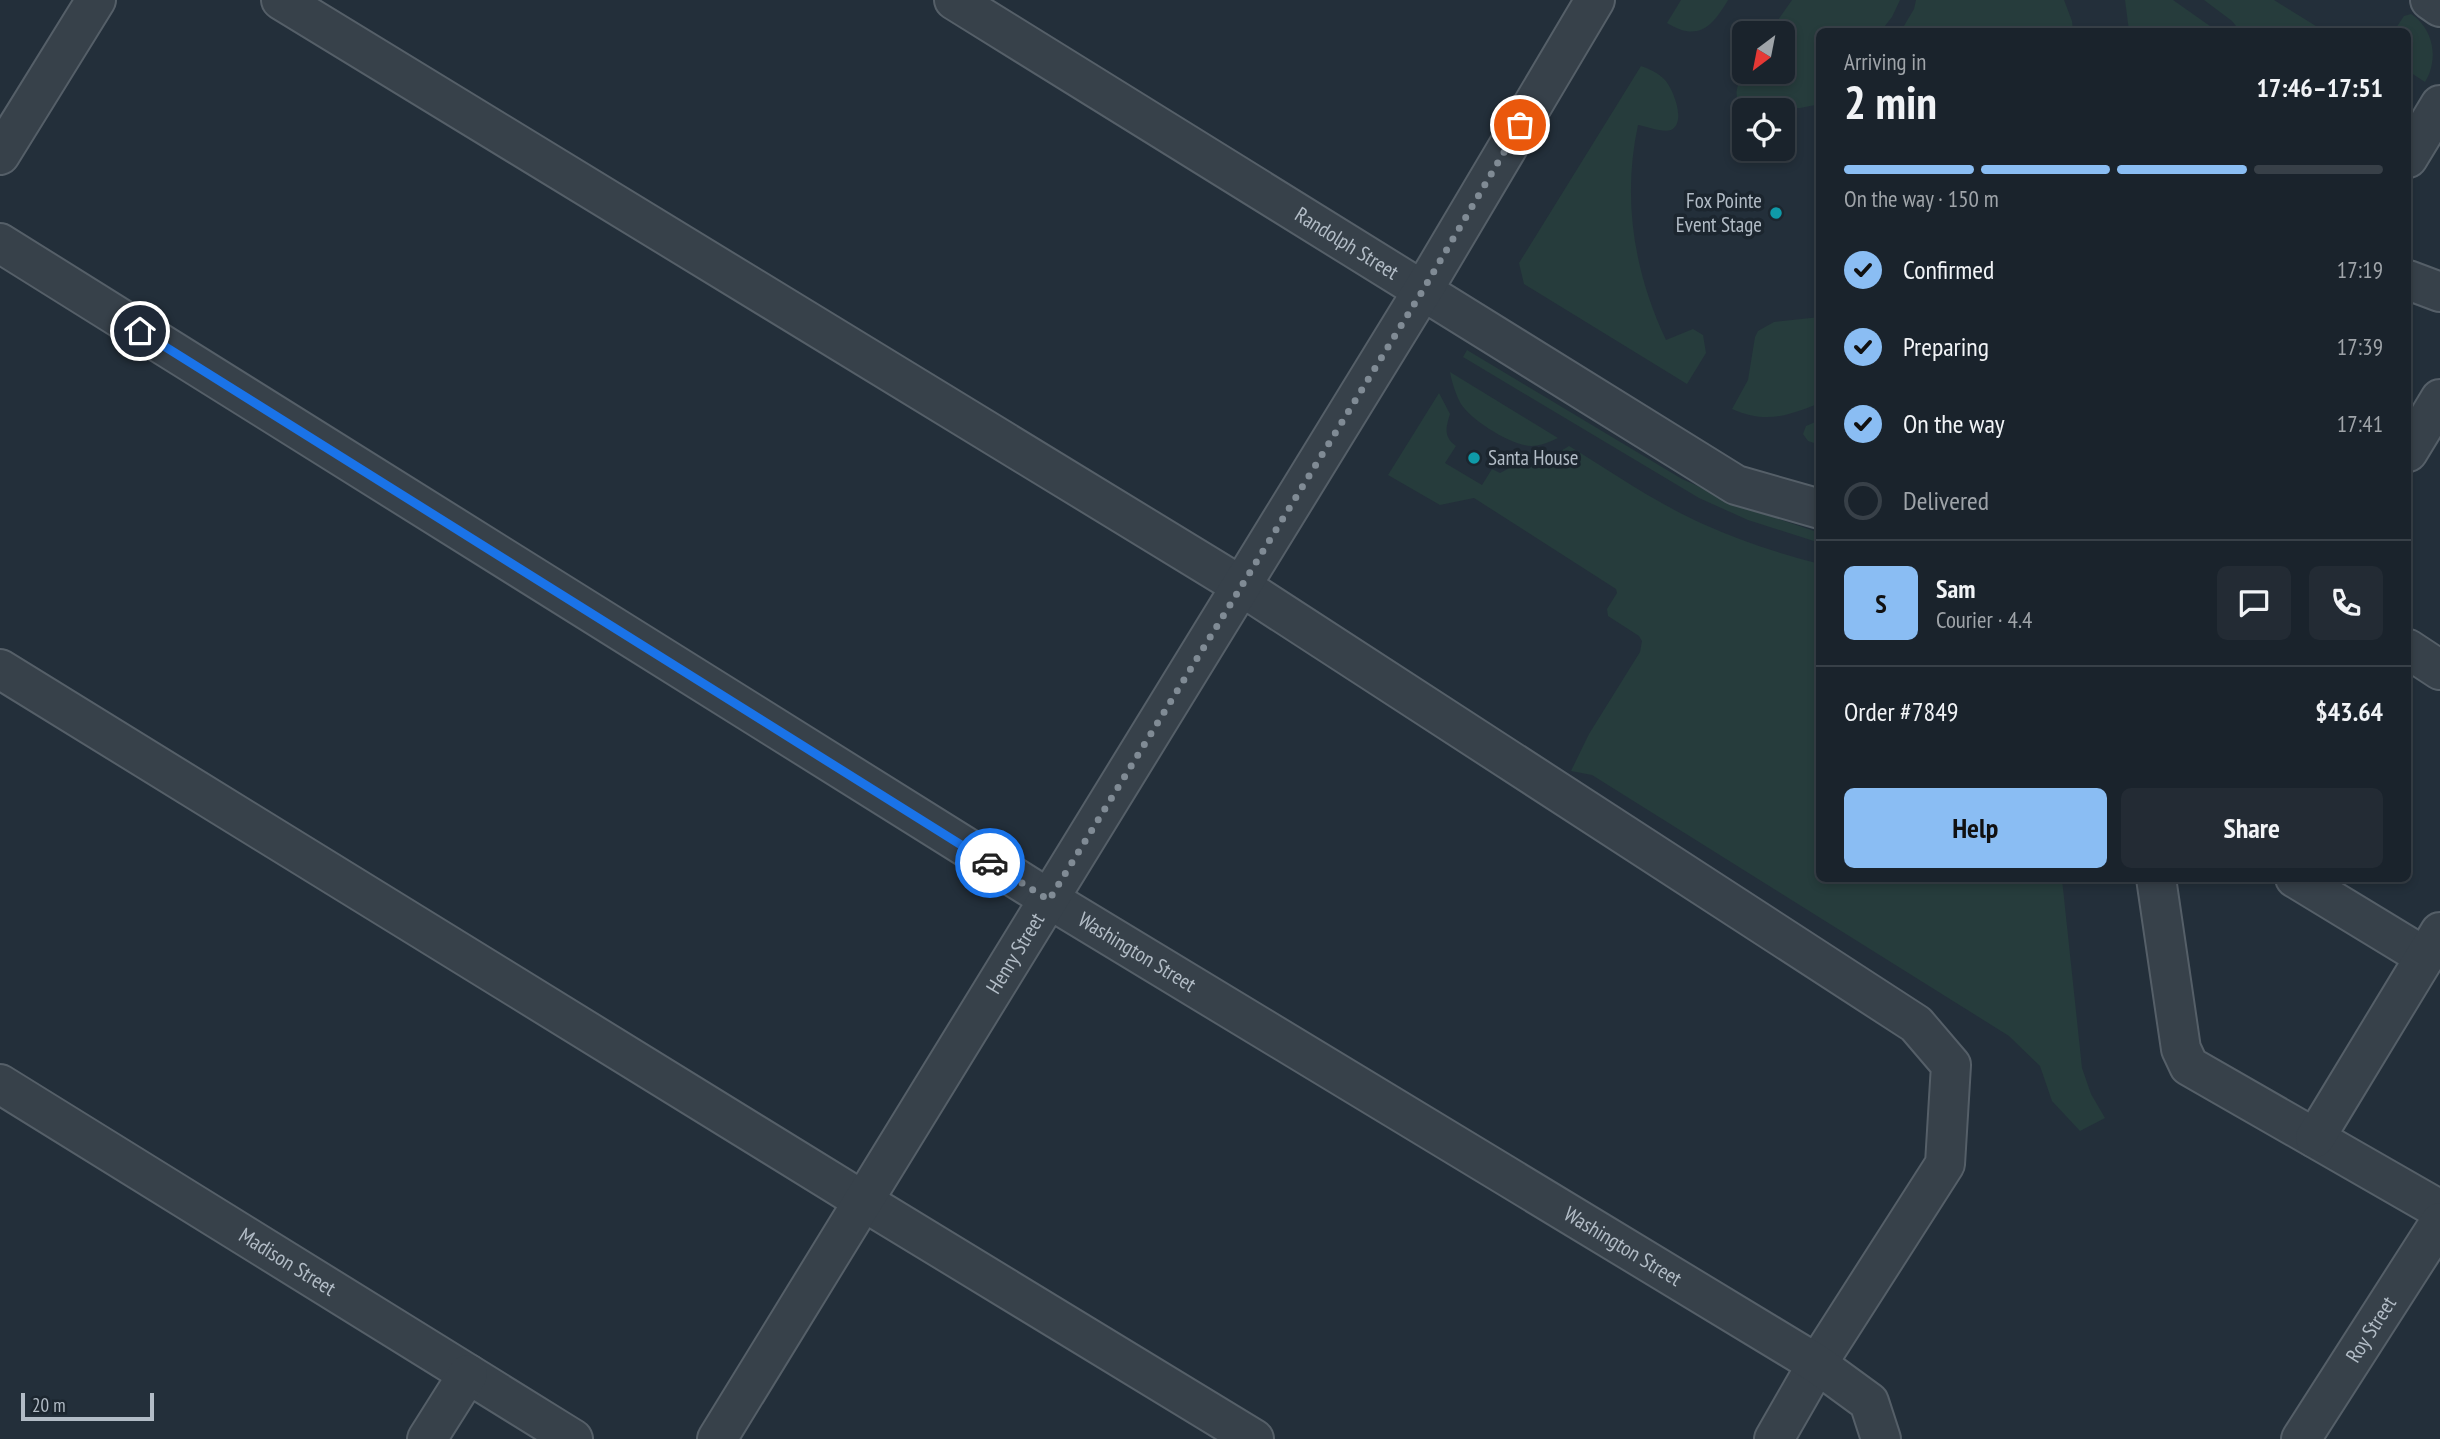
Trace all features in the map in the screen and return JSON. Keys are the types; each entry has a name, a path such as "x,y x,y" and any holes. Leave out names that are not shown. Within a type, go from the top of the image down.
{"street":[{"path":"0,155 96,0"},
{"path":"281,0 1241,586 1916,1024 1951,1065 1945,1164 1817,1364 1774,1439"},
{"name":"Randolph Street","path":"954,0 1736,485 1816,508"},
{"name":"Henry Street","path":"717,1439 1423,290 1595,0"},
{"path":"2430,0 2440,6"},
{"path":"2411,153 2440,105"},
{"name":"Washington Street","path":"0,243 1049,900 1817,1364 1869,1402 1881,1439"},
{"path":"2411,447 2440,399"},
{"path":"2411,651 2440,670"},
{"path":"0,669 1254,1439"},
{"path":"2157,882 2181,1048 2189,1066 2440,1210"},
{"path":"2303,882 2432,945 2315,1138"},
{"name":"Madison Street","path":"0,1084 573,1439"},
{"name":"Roy Street","path":"2301,1439 2440,1222"},
{"path":"427,1439 468,1374"}],"green space":[{"path":"1681,0 1728,0 1710,24 1703,29 1687,31 1667,23"},
{"path":"1792,0 1900,0 1883,28 1816,28 1816,105 1795,108 1795,98 1737,98 1739,84 1796,84 1796,21 1777,21"},
{"path":"1916,0 2064,0 2073,28 1903,28"},
{"path":"2125,0 2173,0 2213,28 2129,28"},
{"path":"2204,0 2274,0 2319,28 2238,28"},
{"path":"2411,14 2419,20 2432,45 2432,64 2425,82 2411,73 2411,28 2396,28 2404,16"},
{"path":"1641,66 1665,80 1672,90 1678,120 1676,126 1668,131 1638,125 1631,180 1634,235 1646,288 1666,340 1693,329 1703,335 1706,353 1687,384 1524,284 1519,263"},
{"path":"1816,317 1816,405 1776,416 1744,414 1732,409 1748,380 1755,337 1758,331 1774,322"},
{"path":"1467,350 1682,479 1752,510 1816,532 1816,542 1748,520 1699,498 1463,357"},
{"path":"1450,372 1558,438 1542,445 1531,446 1513,442 1493,431 1473,417 1461,404"},
{"path":"1439,393 1450,414 1447,435 1456,446 1445,463 1482,485 1492,469 1500,473 1517,464 1556,454 1569,446 1686,516 1761,547 1816,563 1816,882 2062,882 2082,1068 2091,1094 2105,1118 2080,1131 2052,1101 2040,1066 2009,1036 1592,775 1571,771 1589,734 1640,652 1642,641 1639,636 1608,616 1607,609 1617,593 1616,589 1474,498 1440,505 1388,475"},
{"path":"1816,422 1816,444 1808,441 1803,434 1806,426"}],"way so far":[{"path":"990,863 1049,900 1423,290 1520,125"}],"place":[{"name":"Fox Pointe Event Stage","path":"1776,213"},
{"name":"Santa House","path":"1474,458"}],"route":[{"path":"140,331 990,863"}]}
